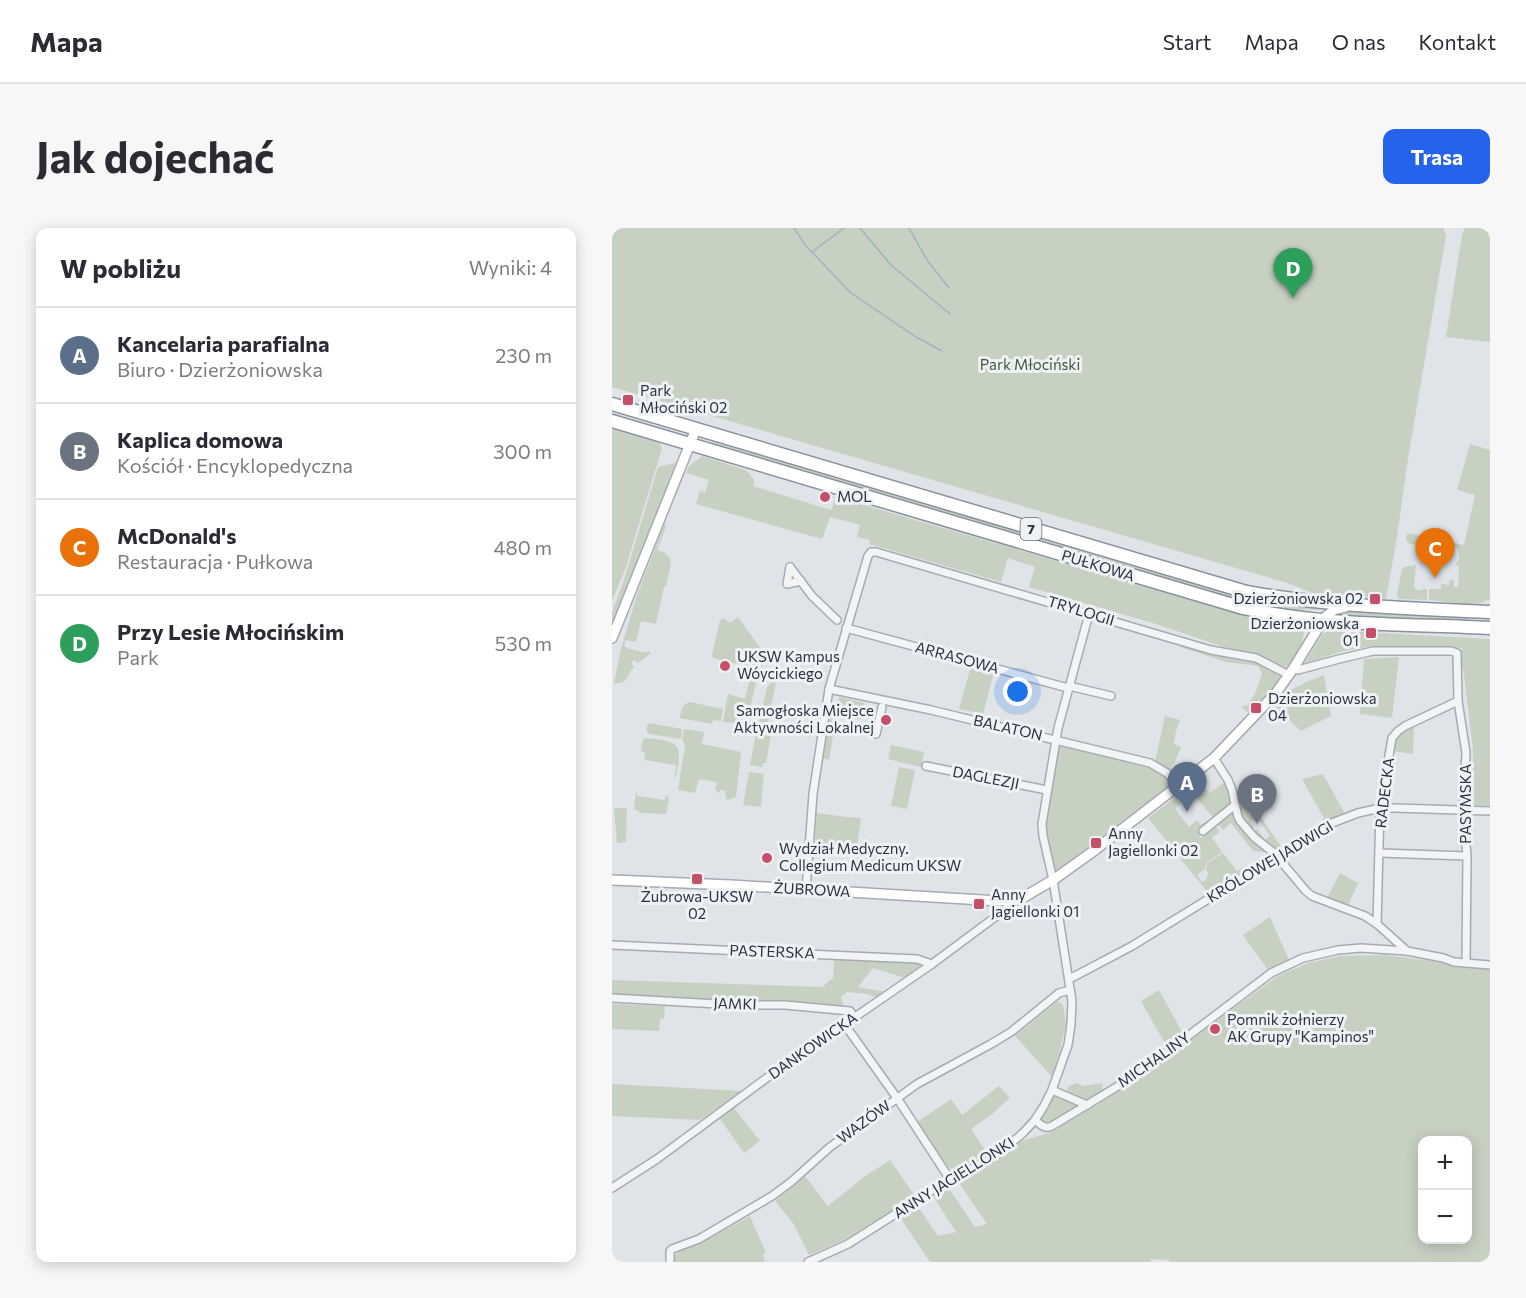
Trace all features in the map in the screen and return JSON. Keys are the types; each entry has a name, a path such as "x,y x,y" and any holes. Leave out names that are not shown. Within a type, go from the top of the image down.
{"highway":[{"name":"PUŁKOWA","path":"612,404 1252,593 1357,605 1490,612"},
{"name":"PUŁKOWA","path":"612,421 1222,603 1269,614 1323,621 1490,628"}],"street":[{"path":"612,638 696,429"},
{"name":"TRYLOGII","path":"846,628 868,556 871,552 876,552 1211,650 1256,658 1291,672"},
{"path":"801,581 812,596 837,620"},
{"path":"1011,901 1019,900 1053,880 1214,758 1276,693 1323,621 1334,610 1357,605"},
{"name":"ANNY JAGIELLONKI","path":"808,1262 848,1244 935,1188 998,1154 1035,1120 1052,1090 1068,1045 1072,1001 1053,880 1042,828 1056,740 1089,614"},
{"path":"806,890 813,794 829,689 846,628"},
{"name":"ARRASOWA","path":"846,628 1111,696"},
{"name":"PASYMSKA","path":"1291,672 1372,651 1455,652 1458,657 1458,701 1466,753 1463,810 1467,856 1466,963"},
{"name":"BALATON","path":"829,689 931,710 1150,763 1167,773 1179,785"},
{"name":"RADECKA","path":"1377,924 1380,808 1392,738 1405,726 1458,701"},
{"path":"876,734 882,708"},
{"path":"1214,758 1228,780 1238,818 1277,857 1306,891 1312,896 1358,913 1377,924 1407,951"},
{"name":"DAGLEZJI","path":"926,766 1047,790"},
{"path":"1203,831 1235,805"},
{"name":"KRÓLOWEJ JADWIGI","path":"1069,978 1132,946 1339,820 1380,808 1490,811"},
{"path":"1380,853 1467,856"},
{"name":"ŻUBROWA","path":"612,880 1011,901"},
{"name":"DANKOWICKA","path":"612,1188 657,1159 768,1077 932,964 1006,909 1011,901"},
{"name":"PASTERSKA","path":"612,945 917,958 932,964"},
{"name":"MICHALINY","path":"1035,1120 1048,1128 1087,1105 1138,1074 1271,973 1303,958 1338,950 1361,948 1407,951 1454,962 1490,965"},
{"name":"WAZÓW","path":"670,1262 672,1249 699,1239 772,1196 830,1147 897,1098 927,1078 1011,1032 1055,996 1070,990"},
{"name":"JAMKI","path":"612,998 735,1005 785,1005 850,1011 855,1018"},
{"path":"845,1024 951,1181"},
{"path":"1052,1090 1087,1105"}],"green space":[{"name":"Park Młociński","path":"612,228 1443,228 1446,235 1386,599 1321,596 1284,582 612,387"},
{"path":"1465,228 1490,228 1490,342 1446,337 1462,234"},
{"path":"612,428 659,442 662,448 626,567 612,601"},
{"path":"713,442 825,472 1254,599 1303,607 1319,606 1319,610 1304,609 1300,615 1261,608 712,447"},
{"path":"1470,444 1490,450 1490,599 1473,606 1429,599 1429,589 1441,589 1441,584 1449,585 1449,580 1454,580 1454,587 1458,587 1459,566 1455,565 1459,557 1458,549 1450,546 1451,543 1428,541 1425,545 1410,544 1406,540 1407,533 1464,545 1475,495 1457,490"},
{"path":"702,456 746,470 754,479 753,486 831,510 836,497 1199,602 1302,628 1304,632 1302,643 1289,666 1283,666 1261,655 1224,647 1156,624 1029,587 1035,567 1008,558 1001,582 869,544 870,540 857,537 860,525 830,517 822,539 696,504 700,490 705,493 709,480 686,473 689,466"},
{"path":"677,464 612,624 612,612 658,467"},
{"path":"665,523 666,527 657,550 668,555 671,563 656,624 641,621 636,642 626,640 624,646 651,653 638,663 634,660 631,663 634,667 624,681 614,683 621,649 637,595"},
{"path":"1416,565 1414,587 1416,590 1424,588 1427,590 1427,599 1399,599 1397,595 1402,569"},
{"path":"1340,610 1408,615 1469,615 1468,624 1333,617"},
{"path":"738,617 766,656 764,665 760,669 713,658 720,620 724,618 730,623"},
{"path":"1328,630 1490,639 1490,806 1472,805 1473,750 1462,665 1462,648 1365,647 1340,652 1304,664 1322,635"},
{"path":"1181,645 1231,659 1258,663 1279,674 1281,678 1251,713 1247,712 1242,707 1247,706 1255,694 1262,674 1258,666 1226,662 1180,647"},
{"path":"1399,657 1392,718 1360,714 1364,659"},
{"path":"971,666 994,672 983,714 959,709"},
{"path":"748,675 756,683 744,733 741,732 742,724 723,722 728,694 745,699 750,678 747,677"},
{"path":"1324,675 1331,716 1301,731 1274,705 1286,692"},
{"path":"776,682 767,728 758,728 767,687"},
{"path":"839,697 865,703 861,719 836,717 829,760 823,758 832,702 838,703"},
{"path":"690,702 723,709 721,721 713,720 712,724 680,718 682,708"},
{"path":"1165,716 1180,720 1174,744 1181,747 1175,762 1169,769 1155,761"},
{"path":"649,723 682,729 681,739 649,734 646,730"},
{"path":"1414,725 1413,754 1393,751 1400,735"},
{"path":"684,729 704,732 702,744 741,752 736,797 727,800 726,791 720,790 720,793 715,790 717,782 699,779 695,793 678,790 685,745 682,740"},
{"path":"756,733 771,736 766,763 763,763 762,767 750,765"},
{"path":"645,738 665,741 676,746 679,757 676,777 676,765 644,760 645,752 641,751"},
{"path":"891,745 924,752 921,767 888,759"},
{"path":"1059,746 1149,768 1163,775 1170,786 1110,834 1108,832 1058,870 1054,869 1045,830"},
{"path":"899,767 915,770 907,809 891,806"},
{"path":"749,772 764,774 761,807 743,805"},
{"path":"1323,774 1345,814 1325,823 1302,779"},
{"path":"1199,780 1209,793 1225,782 1232,800 1231,804 1214,819 1189,788"},
{"path":"1187,789 1212,821 1192,796 1175,808 1179,815 1189,827 1197,820 1201,825 1207,821 1209,823 1198,832 1201,838 1214,824 1220,832 1211,838 1222,852 1206,863 1205,869 1197,875 1202,882 1209,874 1206,870 1207,863 1223,853 1237,871 1244,867 1246,870 1250,869 1229,881 1236,872 1226,884 1207,896 1208,893 1148,818"},
{"path":"636,791 637,796 665,800 666,795 669,799 666,814 642,813 634,809"},
{"path":"1246,796 1282,848 1275,852 1252,833 1257,829 1265,840 1270,836 1257,817 1251,822 1254,827 1250,831 1240,817 1236,799"},
{"path":"614,808 627,808 626,842 617,843"},
{"path":"1233,810 1268,850 1266,852 1253,851 1231,823 1223,830 1217,822"},
{"path":"816,813 861,818 857,848 817,846"},
{"path":"1340,873 1358,883 1348,905 1327,898"},
{"path":"1270,917 1289,960 1268,970 1243,935"},
{"path":"1384,955 1449,963 1457,967 1490,969 1490,1262 1169,1262 1169,1260 1151,1259 1151,1262 930,1262 901,1219 918,1207 938,1236 956,1232 933,1196 948,1187 975,1227 987,1224 959,1181 1021,1141 1052,1132 1108,1098 1152,1069 1276,977 1308,963 1340,956"},
{"path":"834,959 920,963 921,966 905,978 873,968 858,987 886,992 878,998 847,992 841,997 844,1009 771,1001 612,996 612,980 825,987 824,985 833,978"},
{"path":"1159,990 1183,1034 1167,1047 1141,1001"},
{"path":"1058,1001 1063,1005 1066,1024 1052,1077 1015,1036"},
{"path":"612,1004 665,1006 664,1019 660,1019 659,1031 612,1029"},
{"path":"1077,1083 1084,1086 1102,1083 1103,1092 1085,1100 1066,1092 1069,1086"},
{"path":"612,1084 743,1091 700,1120 612,1116"},
{"path":"999,1086 1010,1098 971,1129 989,1156 957,1175 951,1175 948,1172 952,1169 948,1167 917,1122 951,1099 962,1115"},
{"path":"1055,1095 1081,1106 1050,1125 1045,1125 1039,1120"},
{"path":"734,1108 760,1141 744,1153 720,1119"},
{"path":"890,1160 915,1196 846,1239 809,1255 793,1223 775,1201 805,1176 828,1206 864,1177"},
{"path":"750,1216 766,1253 763,1254 765,1262 675,1262 678,1251 710,1238"}],"waterway":[{"path":"794,228 806,246 851,293 916,337 942,351"},
{"path":"812,252 844,228"},
{"path":"860,228 891,265 950,314"},
{"path":"909,228 927,260 949,288"}],"place":[{"name":"Przy Lesie Młocińskim","path":"1293,298"},
{"name":"Park Młociński 02","path":"628,400"},
{"name":"MOL","path":"825,497"},
{"name":"McDonald's","path":"1435,578"},
{"name":"Dzierżoniowska 02","path":"1375,599"},
{"name":"Dzierżoniowska 01","path":"1371,633"},
{"name":"UKSW Kampus Wóycickiego","path":"725,666"},
{"name":"Dzierżoniowska 04","path":"1256,708"},
{"name":"Samogłoska Miejsce Aktywności Lokalnej","path":"886,720"},
{"name":"Kancelaria parafialna","path":"1187,812"},
{"name":"Kaplica domowa","path":"1257,824"},
{"name":"Anny Jagiellonki 02","path":"1096,843"},
{"name":"Wydział Medyczny. Collegium Medicum UKSW","path":"767,858"},
{"name":"Żubrowa-UKSW 02","path":"697,879"},
{"name":"Anny Jagiellonki 01","path":"979,904"},
{"name":"Pomnik żołnierzy AK Grupy \"Kampinos\"","path":"1215,1029"}]}
